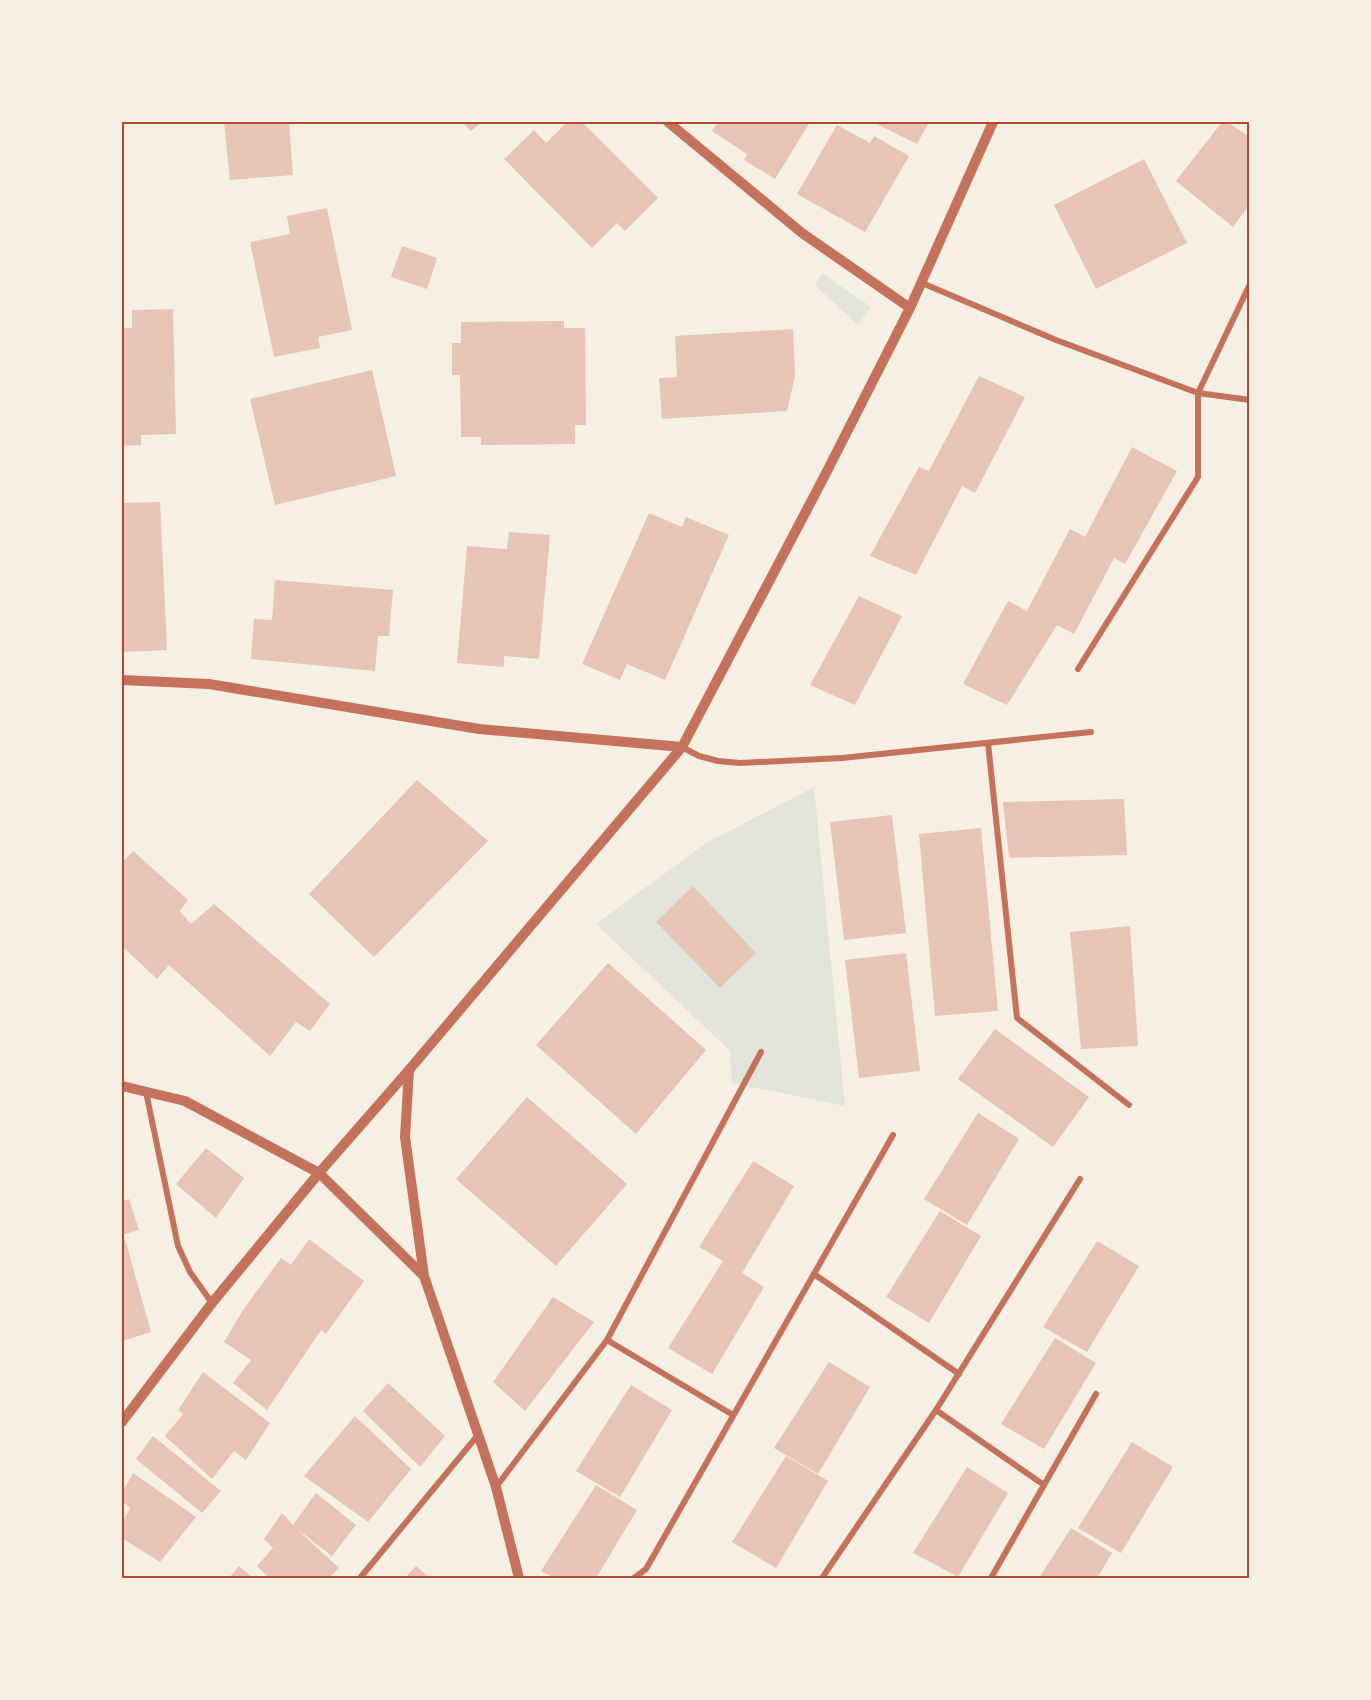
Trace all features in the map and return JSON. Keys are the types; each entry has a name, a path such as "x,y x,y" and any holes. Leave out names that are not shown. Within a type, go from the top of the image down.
{"street":[{"path":"668,122 802,233 910,308"},
{"path":"122,1422 212,1303 319,1173 682,747 910,308 993,122"},
{"path":"922,283 1056,339 1198,393 1250,400"},
{"path":"1078,669 1198,477 1198,393 1250,284"},
{"path":"122,680 209,684 478,729 682,747 718,762 842,758 1091,732"},
{"path":"988,743 1017,1018 1129,1105"},
{"path":"496,1487 607,1340 761,1052"},
{"path":"409,1070 405,1137 424,1276 496,1487 519,1578"},
{"path":"122,1086 185,1101 319,1173 424,1276"},
{"path":"146,1092 178,1246 190,1272 212,1303"},
{"path":"634,1578 646,1569 893,1135"},
{"path":"822,1578 936,1410 1080,1179"},
{"path":"814,1274 959,1374"},
{"path":"607,1340 733,1415"},
{"path":"991,1578 1096,1394"},
{"path":"936,1410 1044,1485"},
{"path":"360,1578 478,1434"}],"shaded area":[{"path":"822,273 871,307 858,325 815,285"},
{"path":"814,787 845,1106 732,1083 730,1051 596,924 706,843"}],"building":[{"path":"224,122 289,122 293,175 230,180"},
{"path":"462,122 482,122 471,131"},
{"path":"567,122 582,122 658,198 625,231 617,223 592,248 504,159 534,130 546,143"},
{"path":"718,122 810,122 775,179 744,160 747,154 712,131"},
{"path":"876,122 929,122 917,144"},
{"path":"1222,122 1227,122 1250,137 1250,204 1233,227 1176,181"},
{"path":"837,125 870,143 874,136 909,156 865,232 797,194"},
{"path":"1144,159 1187,243 1096,289 1054,205"},
{"path":"327,208 352,330 318,337 320,348 274,357 250,242 290,234 287,216"},
{"path":"402,246 437,258 427,289 391,277"},
{"path":"173,309 176,434 141,435 141,445 122,446 122,328 132,328 132,310"},
{"path":"564,321 564,328 585,328 586,425 575,425 575,444 481,445 481,437 461,437 460,375 452,375 452,343 461,343 461,322"},
{"path":"793,329 795,376 787,411 662,419 659,378 677,377 675,336"},
{"path":"372,370 396,476 275,505 250,399"},
{"path":"979,376 1025,397 975,493 962,486 916,575 870,556 919,467 929,471"},
{"path":"1132,447 1177,471 1125,564 1114,558 1074,634 1057,625 1007,705 963,684 1008,601 1027,611 1070,529 1085,537"},
{"path":"160,502 167,650 122,652 122,503"},
{"path":"649,513 682,527 686,517 729,535 665,680 627,664 620,680 582,664"},
{"path":"509,532 550,535 539,659 504,656 504,667 457,663 467,546 507,549"},
{"path":"275,580 393,590 389,636 378,636 375,671 251,659 254,619 272,620"},
{"path":"859,596 902,616 855,705 810,685"},
{"path":"417,780 488,841 374,957 309,894"},
{"path":"1124,799 1127,855 1009,858 1003,802"},
{"path":"892,815 906,933 844,940 830,822"},
{"path":"981,828 998,1011 935,1016 919,834"},
{"path":"133,851 188,900 180,911 191,924 214,904 330,1004 310,1031 296,1022 270,1056 169,965 157,979 122,946 122,863"},
{"path":"693,886 756,953 720,988 656,922"},
{"path":"1130,926 1138,1046 1081,1049 1070,932"},
{"path":"906,953 920,1071 859,1078 845,960"},
{"path":"608,963 706,1050 636,1134 536,1045"},
{"path":"995,1029 1089,1097 1053,1147 958,1079"},
{"path":"527,1097 627,1184 556,1266 456,1179"},
{"path":"978,1113 1019,1139 967,1225 924,1199"},
{"path":"206,1148 244,1178 216,1218 176,1184"},
{"path":"753,1161 794,1186 742,1273 764,1287 712,1374 668,1348 723,1261 699,1247"},
{"path":"129,1199 139,1230 122,1235 122,1201"},
{"path":"940,1211 981,1236 929,1323 886,1297"},
{"path":"125,1239 151,1332 122,1341 122,1240"},
{"path":"309,1239 364,1281 326,1334 321,1330 267,1410 233,1383 251,1360 224,1342 243,1310 281,1258 291,1265"},
{"path":"1097,1241 1139,1266 1087,1352 1043,1327"},
{"path":"553,1297 594,1322 525,1411 493,1382"},
{"path":"1055,1338 1096,1363 1044,1449 1001,1424"},
{"path":"829,1362 870,1387 818,1474 774,1448"},
{"path":"203,1372 270,1423 246,1460 234,1451 212,1479 165,1436 183,1414 178,1410"},
{"path":"388,1383 445,1436 420,1467 363,1411"},
{"path":"631,1385 672,1410 620,1497 576,1471"},
{"path":"355,1416 411,1469 368,1522 304,1476"},
{"path":"153,1436 221,1491 202,1513 136,1459"},
{"path":"1132,1442 1173,1467 1121,1553 1078,1528"},
{"path":"786,1456 828,1481 776,1568 732,1542"},
{"path":"967,1467 1008,1493 958,1577 913,1553"},
{"path":"133,1473 196,1517 160,1562 122,1538 122,1523 130,1508 122,1501 122,1493"},
{"path":"596,1485 637,1510 596,1578 554,1578 541,1571"},
{"path":"316,1493 356,1525 332,1556 297,1529 339,1568 329,1578 269,1578 257,1566 273,1548 264,1539 282,1513 293,1525"},
{"path":"1071,1528 1112,1553 1097,1578 1039,1578"},
{"path":"239,1566 253,1578 229,1578"},
{"path":"416,1566 430,1578 405,1578"}]}
